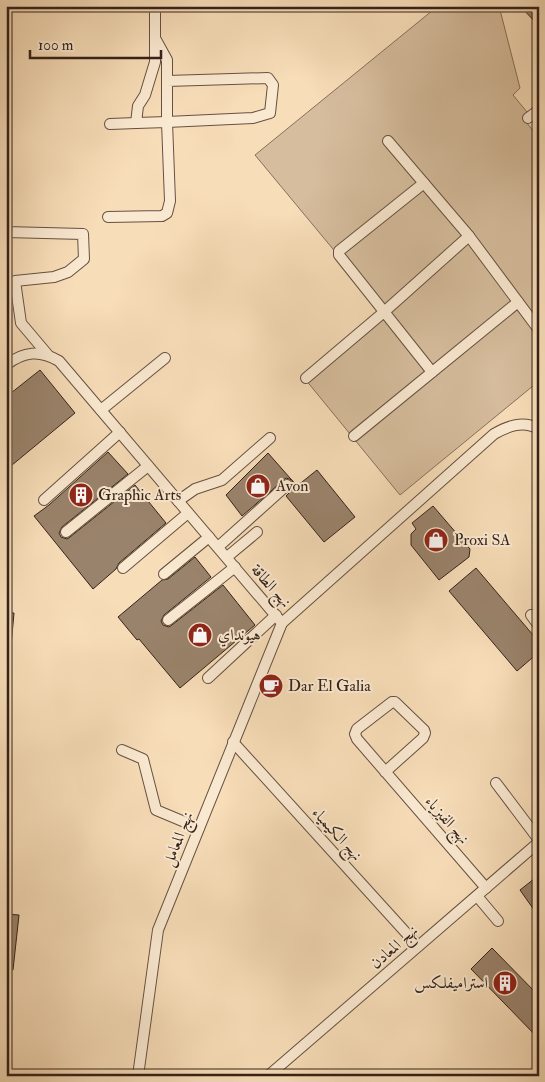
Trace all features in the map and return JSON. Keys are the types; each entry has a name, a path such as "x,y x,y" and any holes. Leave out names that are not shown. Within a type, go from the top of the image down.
{"street":[{"path":"136,123 138,106 146,95 155,62 155,6"},
{"path":"108,217 162,216 167,213 170,201 167,60 156,40"},
{"path":"110,124 252,118 270,113 273,85 268,78 167,82"},
{"path":"528,118 539,110"},
{"path":"388,141 469,236 539,330"},
{"path":"424,183 340,251 339,255 432,372"},
{"name":"نهج الطاقة","path":"6,232 83,234 84,259 68,272 54,277 15,281 20,323 48,355 59,361 279,619 494,434 506,427 517,425 526,425 539,429"},
{"path":"306,378 469,236"},
{"path":"354,436 518,302"},
{"path":"6,365 24,354 48,355"},
{"path":"101,410 165,358"},
{"path":"44,500 120,432"},
{"path":"178,501 195,489 222,480 270,438"},
{"path":"66,532 148,466"},
{"path":"218,547 287,485"},
{"path":"123,568 188,512"},
{"path":"227,557 257,532"},
{"path":"164,574 209,537"},
{"path":"168,620 234,567"},
{"path":"531,616 539,626"},
{"path":"208,678 279,619"},
{"name":"نهج المعامل","path":"138,1076 155,940 279,619"},
{"name":"نهج الفيزياء","path":"385,772 423,738 425,733 395,702 392,702 358,729 355,734 356,739 486,888"},
{"name":"نهج الكيمياء","path":"233,742 418,946"},
{"path":"122,750 143,759 156,810 198,828"},
{"path":"496,783 539,841"},
{"name":"نهج المعادن","path":"268,1076 539,841"},
{"path":"477,896 498,921"}],"shaded area":[{"path":"438,6 499,6 520,88 513,95 527,112 526,122 539,138 539,381 400,495 305,379 386,313 255,155"}],"building":[{"path":"520,6 539,6 539,26"},
{"path":"40,370 75,413 6,470 6,397"},
{"path":"108,452 128,474 62,527 59,533 61,537 67,539 70,537 135,485 166,523 119,563 116,569 93,589 34,516"},
{"name":"Avon","path":"268,453 292,480 286,478 242,516 226,495"},
{"path":"317,470 355,517 324,542 286,496 292,490 294,484 292,481 297,486"},
{"name":"Proxi SA","path":"433,506 470,549 469,557 439,580 411,545 411,534 416,529 412,523"},
{"name":"هيونداي","path":"195,557 211,577 164,615 161,621 163,625 169,627 223,585 255,625 180,688 118,617 162,580 168,579"},
{"path":"476,568 539,642 539,652 517,671 449,591"},
{"path":"6,612 14,613 11,646 6,645"},
{"path":"539,875 539,917 520,890"},
{"path":"6,914 19,915 13,970 6,969"},
{"name":"استراميفلكس","path":"492,948 539,996 539,1039 471,969"}],"place":[{"name":"Avon","path":"258,486"},
{"name":"Graphic Arts","path":"81,495"},
{"name":"Proxi SA","path":"436,540"},
{"name":"هيونداي","path":"200,635"},
{"name":"Dar El Galia","path":"271,686"},
{"name":"استراميفلكس","path":"505,983"}]}
